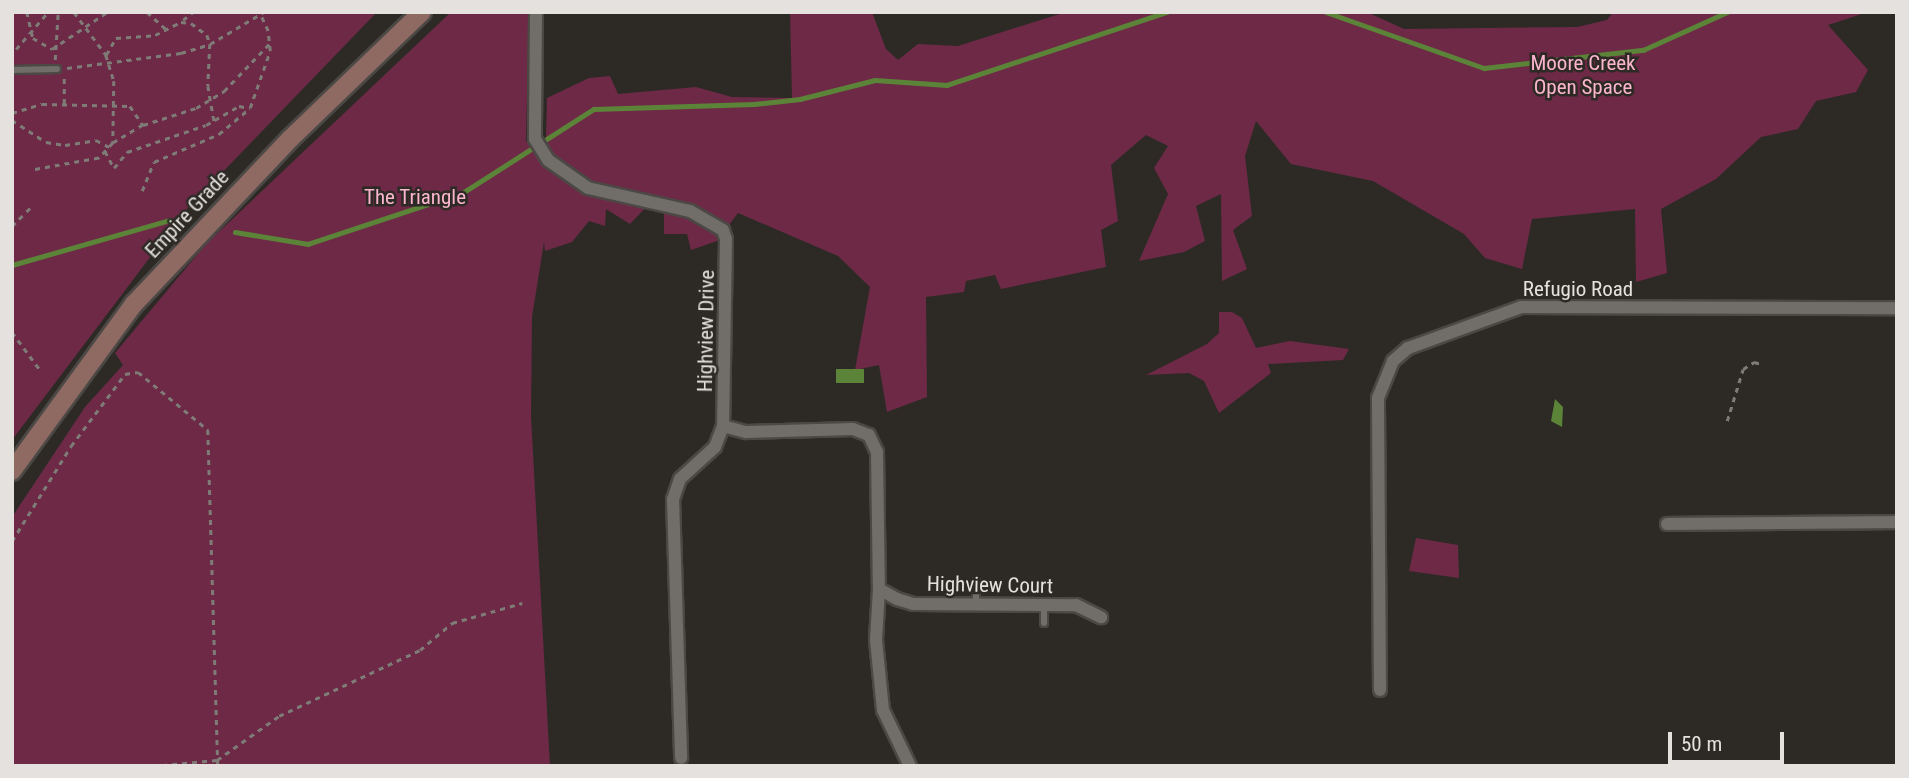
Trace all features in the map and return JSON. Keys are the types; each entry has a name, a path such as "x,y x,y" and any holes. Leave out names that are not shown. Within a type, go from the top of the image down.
{"main road":[{"name":"Empire Grade","path":"12,471 134,304 274,156 422,12"}],"street":[{"name":"Highview Drive","path":"536,12 535,139 548,160 589,188 690,211 723,230 723,426"},
{"name":"Refugio Road","path":"1380,690 1378,398 1394,361 1408,348 1521,307 1897,308"},
{"path":"681,758 673,499 680,480 715,447 723,426 746,432 853,429 869,435 877,452 879,589 876,639 883,710 910,766"},
{"path":"1667,524 1897,522"},
{"name":"Highview Court","path":"879,589 913,604 1076,606 1101,617"}],"lane":[{"path":"12,69 57,69"},
{"path":"976,582 976,604"},
{"path":"1044,605 1044,623"}],"path":[{"path":"27,12 32,34 40,44 55,48 88,28 107,12"},
{"path":"16,49 32,34 48,12"},
{"path":"58,12 55,48 57,69 67,83 64,104"},
{"path":"74,12 106,55 114,81 113,143"},
{"path":"147,12 166,29"},
{"path":"106,55 116,38 155,35 181,22 193,12"},
{"path":"57,69 108,65 210,44 262,13 270,43 268,63 250,108 219,134 154,162 142,191"},
{"path":"181,22 202,30 210,44 214,121"},
{"path":"32,170 99,158 113,143 143,125 196,108 238,79 270,43"},
{"path":"12,113 42,104 132,107 143,125"},
{"path":"105,151 114,168 127,152 214,121 239,106 250,108"},
{"path":"12,120 46,142 65,145 96,140 109,146"},
{"path":"12,226 33,205"},
{"path":"12,332 41,371"},
{"path":"1727,421 1743,369 1754,362 1762,364"},
{"path":"12,541 71,446 125,374 138,372 208,430 218,766"},
{"path":"152,766 217,760 279,716 420,650 452,623 522,603"}],"green space":[{"path":"12,12 377,12 185,211 12,440"},
{"path":"451,12 529,12 526,141 546,138 547,98 589,78 610,76 618,94 696,87 732,97 792,98 790,12 872,12 886,49 898,60 918,44 958,46 1066,12 1345,12 1371,14 1404,29 1577,27 1607,20 1613,12 1868,12 1828,25 1868,70 1856,92 1816,101 1798,129 1761,137 1716,179 1661,209 1667,273 1636,282 1635,209 1532,219 1522,269 1485,258 1464,234 1373,181 1291,164 1256,121 1245,156 1252,216 1233,230 1247,269 1222,281 1221,194 1196,206 1205,241 1184,252 1139,261 1168,194 1154,168 1168,146 1146,135 1111,165 1118,221 1101,230 1106,267 1001,289 995,275 966,281 964,292 926,297 927,397 887,412 879,365 855,370 870,287 838,256 738,213 717,241 691,250 687,234 664,234 664,213 649,204 630,224 606,209 605,226 589,221 572,242 545,251 544,242 532,317 531,416 550,766 12,766 12,517 85,407 123,365 115,353 206,244"},
{"path":"1219,312 1232,312 1242,318 1256,348 1290,341 1349,349 1343,360 1268,364 1271,373 1219,413 1204,381 1189,373 1146,375 1207,344 1219,333"},
{"path":"1416,538 1458,545 1459,578 1409,571"}],"shaded area":[{"path":"836,369 864,369 864,383 836,383"},
{"path":"1555,399 1563,407 1562,427 1551,421"}],"waterway":[{"path":"235,232 308,244 464,192 594,109 754,104 800,99 875,80 947,85 1167,12"},
{"path":"1326,12 1484,68 1643,50 1727,12"},
{"path":"12,265 170,220"}],"park label":[{"name":"Moore Creek Open Space","path":"1583,75"},
{"name":"The Triangle","path":"415,197"}]}
